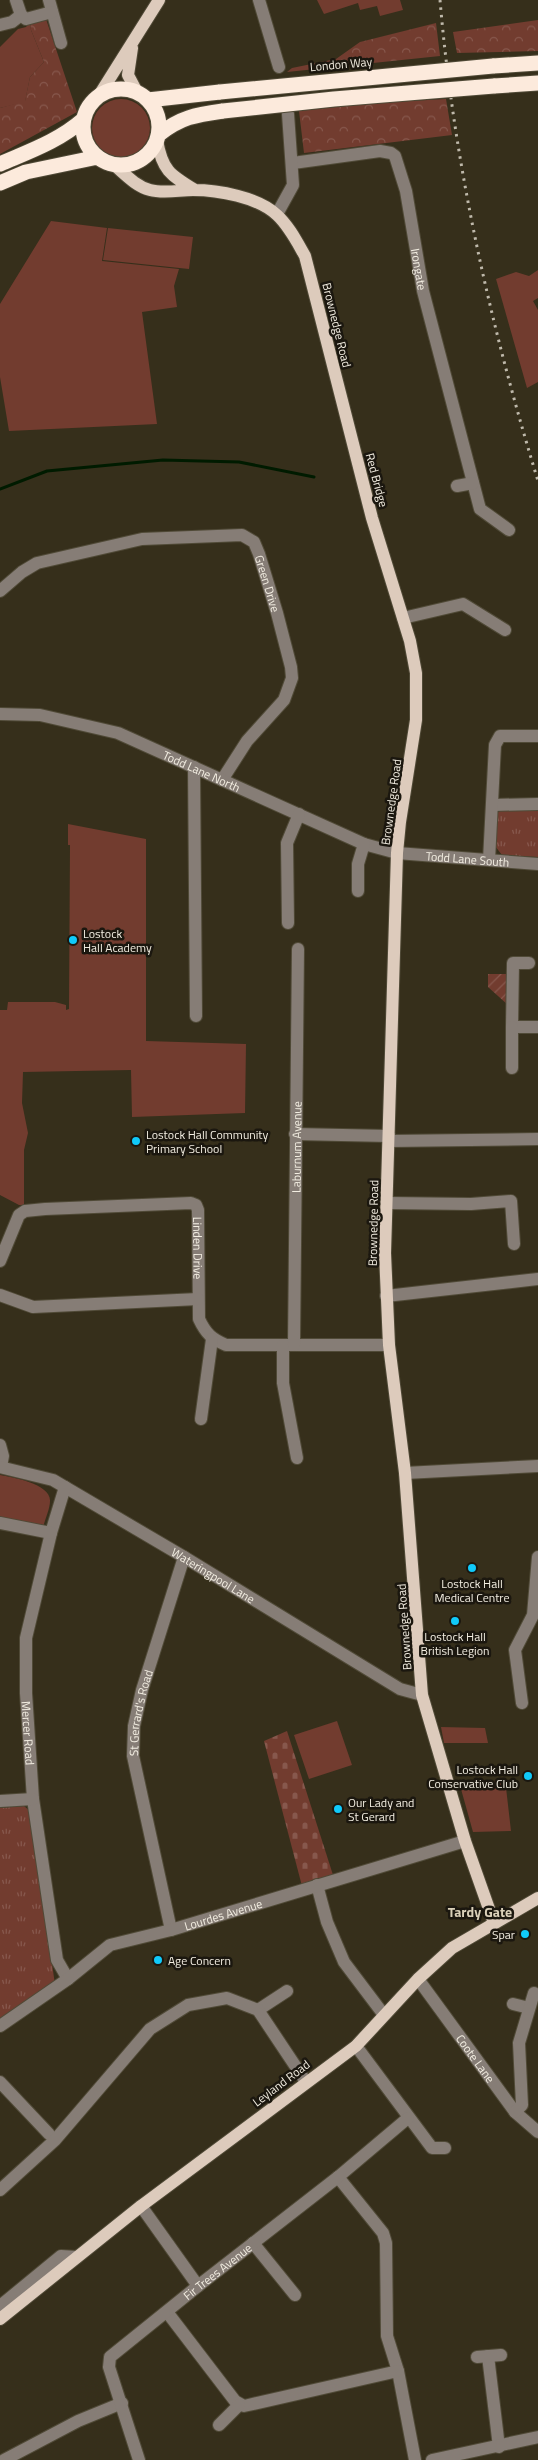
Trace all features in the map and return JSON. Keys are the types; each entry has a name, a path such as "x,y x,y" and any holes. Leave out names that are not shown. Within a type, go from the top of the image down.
{"highway":[{"name":"London Way","path":"142,96 220,92 493,66 538,64"},
{"path":"157,138 173,123 192,115 334,99 538,83"},
{"path":"123,89 142,96 155,110 159,123 157,138 152,150 139,160 124,164 113,164 98,157 86,140 84,119 87,111 98,97 109,91 123,89"},
{"path":"0,164 69,133 84,119"},
{"path":"0,183 26,172 98,157"}],"main road":[{"path":"98,97 159,0"},
{"path":"134,40 128,75 142,96"},
{"name":"Brownedge Road","path":"157,138 159,156 165,169 173,177 195,190"},
{"name":"Brownedge Road","path":"113,164 133,181 150,190 195,190 233,195 256,202 276,214 295,237 305,256 355,450"},
{"name":"Red Bridge","path":"355,450 372,518"},
{"name":"Brownedge Road","path":"372,518 414,656 417,692 415,728 400,822 398,853 387,1202 386,1296 389,1345 405,1473 422,1695 465,1841 494,1924"},
{"name":"Leyland Road","path":"0,2319 141,2206 356,2046 418,1979 452,1948 538,1898"}],"street":[{"path":"16,0 21,15 26,19 50,6 61,43"},
{"path":"259,0 279,66"},
{"path":"0,25 12,22 21,15"},
{"path":"276,214 293,185 293,163 288,114"},
{"name":"Irongate","path":"293,163 380,151 392,153 399,163 424,291 480,509 509,530"},
{"path":"457,486 473,483"},
{"name":"Green Drive","path":"0,592 22,572 37,563 142,539 242,535 250,538 254,542 259,554 272,596 291,667 292,678 284,700 247,741 222,780"},
{"path":"403,618 463,604 504,630"},
{"name":"Todd Lane North","path":"0,714 40,715 118,734 364,844 398,853"},
{"path":"489,860 494,805 495,745 500,736 538,736"},
{"path":"194,767 196,1016"},
{"path":"494,805 538,804"},
{"path":"288,923 287,843 299,814"},
{"path":"358,891 358,864 364,844"},
{"name":"Todd Lane South","path":"398,853 538,864"},
{"name":"Laburnum Avenue","path":"297,1458 282,1383 288,1345 295,1134 298,949"},
{"path":"512,1068 513,963 529,963"},
{"path":"512,1028 538,1027"},
{"path":"295,1134 389,1139 538,1139"},
{"path":"387,1202 472,1204 510,1201 514,1244"},
{"name":"Linden Drive","path":"0,1261 19,1215 25,1211 190,1202 196,1205 198,1210 199,1319 204,1331 212,1340"},
{"path":"386,1296 538,1279"},
{"path":"0,1294 33,1307 198,1300"},
{"path":"201,1419 212,1340 226,1344 389,1345"},
{"path":"0,1445 3,1456 0,1467"},
{"path":"405,1473 538,1466"},
{"name":"Wateringpool Lane","path":"0,1467 53,1480 184,1557 400,1689 422,1695"},
{"name":"Mercer Road","path":"65,1487 51,1533 26,1638 26,1693 33,1799 57,1960 68,1979"},
{"path":"0,1523 51,1533"},
{"name":"St Gerrard's Road","path":"171,1930 133,1756 134,1726 142,1690 184,1557"},
{"path":"522,1703 515,1650 533,1615 538,1557"},
{"path":"0,1801 33,1799"},
{"name":"Lourdes Avenue","path":"0,2026 68,1979 110,1945 171,1930 465,1841"},
{"path":"317,1886 327,1922 344,1962 384,2015"},
{"name":"Coote Lane","path":"418,1979 515,2112 538,2132"},
{"path":"258,2010 287,1991"},
{"path":"515,2112 522,2106 523,2087 519,2043 534,1993"},
{"path":"0,2190 54,2140 150,2029 188,2005 227,1998 258,2010 306,2082"},
{"path":"514,2004 529,2008"},
{"path":"356,2046 432,2148 445,2148"},
{"path":"0,2082 49,2134"},
{"name":"Fir Trees Avenue","path":"139,2460 109,2367 110,2357 338,2177 408,2118"},
{"path":"338,2177 383,2233 386,2244 387,2336 398,2371 415,2460"},
{"path":"141,2206 198,2286"},
{"path":"253,2243 295,2295"},
{"name":"Leyland Road","path":"0,2306 61,2256 77,2257"},
{"path":"166,2312 239,2405 244,2406 398,2371"},
{"path":"489,2356 499,2447"},
{"path":"4,2460 78,2421 122,2403"},
{"path":"219,2426 239,2405"},
{"path":"432,2460 499,2447 538,2437"}],"green space":[{"path":"317,0 400,0 403,10 380,16 377,6 360,10 358,3 324,14"},
{"path":"46,19 77,112 0,154 0,108 25,101 30,77 44,62 31,30 30,22"},
{"path":"538,20 538,51 457,53 453,32"},
{"path":"30,22 31,30 44,62 30,77 25,102 0,108 0,47 18,29 26,27"},
{"path":"436,23 440,56 287,72 292,68 336,59 360,42"},
{"path":"121,99 137,104 145,112 150,128 145,144 137,152 121,157 105,152 97,144 92,128 97,112 105,104"},
{"path":"446,99 452,135 304,153 299,111 373,103"},
{"path":"51,221 107,228 102,261 179,269 174,286 177,307 142,312 157,424 9,431 0,377 0,304"},
{"path":"108,228 193,237 189,269 103,260"},
{"path":"538,270 538,298 533,301 538,310 538,382 527,388 496,279 516,272 529,276"},
{"path":"538,808 538,857 502,855 495,846 497,813 503,809"},
{"name":"Lostock Hall Academy","path":"68,824 146,839 146,1041 246,1044 245,1113 132,1117 131,1070 23,1072 22,1103 28,1133 24,1150 24,1205 19,1205 0,1195 0,1010 7,1010 8,1002 55,1002 66,1005 66,1010 69,1009 70,845 68,845"},
{"path":"488,974 507,974 508,1005 488,987"},
{"path":"0,1475 30,1482 49,1495 50,1504 43,1528 0,1519"},
{"path":"337,1721 352,1765 309,1779 294,1735"},
{"path":"441,1727 485,1728 488,1743 444,1743"},
{"path":"287,1731 333,1875 302,1886 264,1741"},
{"path":"505,1779 511,1831 473,1832 461,1789"},
{"path":"24,1806 31,1812 55,1985 0,2020 0,1808"}],"waterway":[{"path":"0,489 47,471 163,460 239,462 314,477"}],"railway":[{"path":"440,0 454,122 476,243 504,363 538,481"}],"place":[{"name":"Lostock Hall Academy","path":"73,940"},
{"name":"Lostock Hall Community Primary School","path":"136,1141"},
{"name":"Lostock Hall Medical Centre","path":"472,1568"},
{"name":"Lostock Hall British Legion","path":"455,1621"},
{"name":"Lostock Hall Conservative Club","path":"528,1776"},
{"name":"Our Lady and St Gerard","path":"338,1809"},
{"name":"Spar","path":"525,1934"},
{"name":"Age Concern","path":"158,1960"}],"district":[{"name":"Tardy Gate","path":"480,1911"}]}
